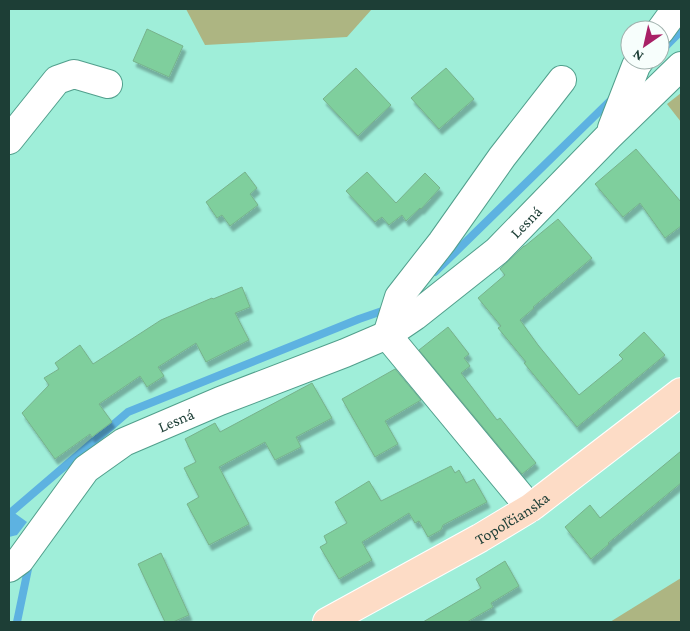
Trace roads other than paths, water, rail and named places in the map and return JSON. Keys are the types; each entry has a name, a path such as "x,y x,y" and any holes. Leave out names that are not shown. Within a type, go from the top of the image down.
{"main road":[{"name":"Topoľčianska","path":"327,622 480,538 530,508 681,392"}],"street":[{"path":"668,20 676,9"},
{"name":"Lesná","path":"9,568 20,560 86,469 124,442 220,401 387,335 415,316 497,251 608,137 681,66"},
{"name":"Lesná","path":"608,137 634,70"},
{"path":"9,140 56,80 74,74 108,84"},
{"path":"530,508 387,335 398,297 442,242 502,157 562,80"}],"water":[{"path":"9,509 27,522 17,535 9,537"}],"waterway":[{"path":"670,42 681,31"},
{"path":"435,272 613,98"},
{"path":"9,514 128,412 388,309"},
{"path":"17,622 28,569"}]}
